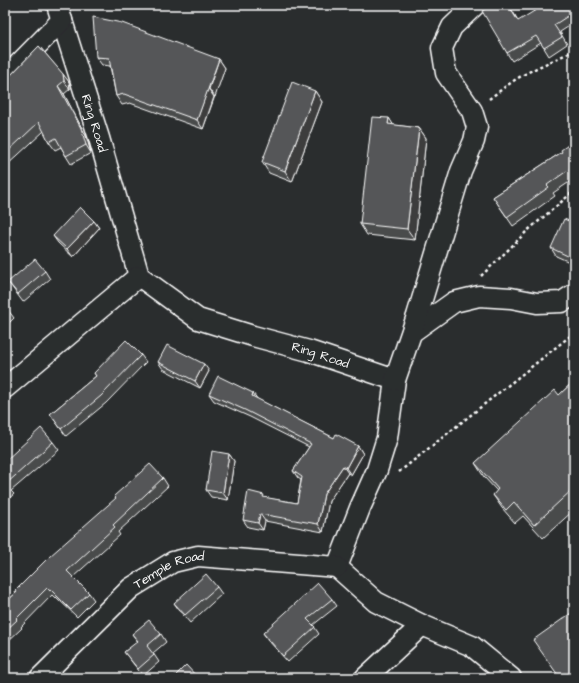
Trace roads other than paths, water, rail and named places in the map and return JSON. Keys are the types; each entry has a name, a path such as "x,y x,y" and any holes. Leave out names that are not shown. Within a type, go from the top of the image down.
{"street":[{"path":"475,5 452,27 442,48 446,73 472,111 477,127 474,140 461,171 412,332 395,380 387,438 378,470 360,508 337,567 376,602 422,625 472,646 511,678"},
{"path":"5,78 60,12"},
{"name":"Ring Road","path":"60,12 99,138 139,276 198,318 395,380"},
{"path":"5,388 139,276"},
{"path":"412,332 454,302 466,299 479,296 511,298 537,303 562,302 574,294"},
{"name":"Temple Road","path":"40,678 132,588 173,562 198,556 337,567"},
{"path":"365,678 422,625"}]}
